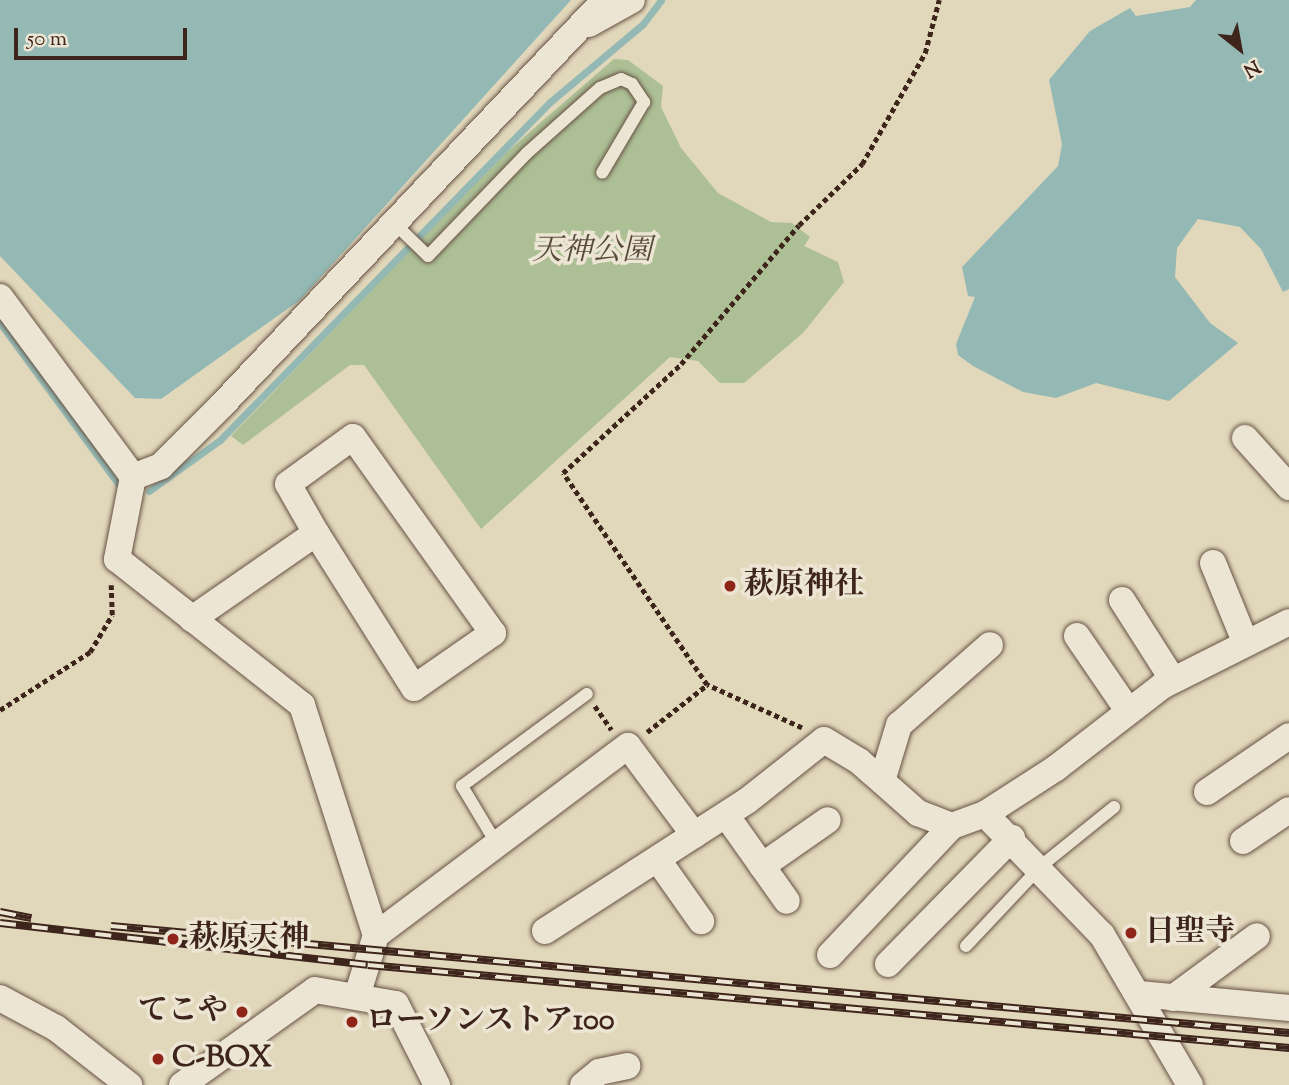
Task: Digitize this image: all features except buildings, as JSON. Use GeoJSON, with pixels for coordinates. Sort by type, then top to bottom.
{"type":"FeatureCollection","features":[{"type":"Feature","properties":{"kind":"street"},"geometry":{"type":"LineString","coordinates":[[133,477],[161,466],[582,28],[605,0]]}},
{"type":"Feature","properties":{"kind":"street"},"geometry":{"type":"LineString","coordinates":[[582,28],[632,0]]}},
{"type":"Feature","properties":{"kind":"street"},"geometry":{"type":"LineString","coordinates":[[0,297],[133,477],[117,559],[302,705],[376,935],[357,996]]}},
{"type":"Feature","properties":{"kind":"street"},"geometry":{"type":"LineString","coordinates":[[353,437],[493,633],[414,688],[316,533],[288,485],[353,437]]}},
{"type":"Feature","properties":{"kind":"street"},"geometry":{"type":"LineString","coordinates":[[1245,438],[1289,487]]}},
{"type":"Feature","properties":{"kind":"street"},"geometry":{"type":"LineString","coordinates":[[192,619],[316,533]]}},
{"type":"Feature","properties":{"kind":"street"},"geometry":{"type":"LineString","coordinates":[[1213,563],[1246,644]]}},
{"type":"Feature","properties":{"kind":"street"},"geometry":{"type":"LineString","coordinates":[[1122,600],[1173,680]]}},
{"type":"Feature","properties":{"kind":"street"},"geometry":{"type":"LineString","coordinates":[[830,955],[952,826],[985,814],[1056,768],[1127,709],[1173,680],[1289,622]]}},
{"type":"Feature","properties":{"kind":"street"},"geometry":{"type":"LineString","coordinates":[[1077,636],[1127,709]]}},
{"type":"Feature","properties":{"kind":"street"},"geometry":{"type":"LineString","coordinates":[[882,781],[899,725],[937,674],[990,645]]}},
{"type":"Feature","properties":{"kind":"street"},"geometry":{"type":"LineString","coordinates":[[1207,792],[1289,736]]}},
{"type":"Feature","properties":{"kind":"street"},"geometry":{"type":"LineString","coordinates":[[545,931],[726,815],[824,740],[882,781],[918,813],[952,826]]}},
{"type":"Feature","properties":{"kind":"street"},"geometry":{"type":"LineString","coordinates":[[376,935],[498,846],[626,747],[694,835]]}},
{"type":"Feature","properties":{"kind":"street"},"geometry":{"type":"LineString","coordinates":[[1243,841],[1289,810]]}},
{"type":"Feature","properties":{"kind":"street"},"geometry":{"type":"LineString","coordinates":[[985,814],[1041,866],[1102,935],[1190,1085]]}},
{"type":"Feature","properties":{"kind":"street"},"geometry":{"type":"LineString","coordinates":[[726,815],[787,901]]}},
{"type":"Feature","properties":{"kind":"street"},"geometry":{"type":"LineString","coordinates":[[762,866],[828,820]]}},
{"type":"Feature","properties":{"kind":"street"},"geometry":{"type":"LineString","coordinates":[[888,964],[1012,838]]}},
{"type":"Feature","properties":{"kind":"street"},"geometry":{"type":"LineString","coordinates":[[658,860],[701,921]]}},
{"type":"Feature","properties":{"kind":"street"},"geometry":{"type":"LineString","coordinates":[[1173,998],[1257,936]]}},
{"type":"Feature","properties":{"kind":"street"},"geometry":{"type":"LineString","coordinates":[[182,1085],[315,990],[396,1004],[438,1085]]}},
{"type":"Feature","properties":{"kind":"street"},"geometry":{"type":"LineString","coordinates":[[1139,994],[1289,1008]]}},
{"type":"Feature","properties":{"kind":"street"},"geometry":{"type":"LineString","coordinates":[[0,998],[56,1028],[129,1085]]}},
{"type":"Feature","properties":{"kind":"street"},"geometry":{"type":"LineString","coordinates":[[583,1085],[599,1072],[628,1066]]}},
{"type":"Feature","properties":{"kind":"lane"},"geometry":{"type":"LineString","coordinates":[[395,224],[428,256],[527,153],[600,88],[621,79],[632,84],[644,102],[602,173]]}},
{"type":"Feature","properties":{"kind":"lane"},"geometry":{"type":"LineString","coordinates":[[498,846],[462,786],[587,694]]}},
{"type":"Feature","properties":{"kind":"lane"},"geometry":{"type":"LineString","coordinates":[[966,946],[1041,866],[1114,807]]}},
{"type":"Feature","properties":{"kind":"path"},"geometry":{"type":"LineString","coordinates":[[824,740],[707,685],[563,473],[681,364],[799,225],[862,164],[925,53],[939,0]]}},
{"type":"Feature","properties":{"kind":"path"},"geometry":{"type":"LineString","coordinates":[[0,710],[98,642],[112,615],[117,559]]}},
{"type":"Feature","properties":{"kind":"path"},"geometry":{"type":"LineString","coordinates":[[587,694],[626,747],[707,685]]}},
{"type":"Feature","properties":{"kind":"green space","name":"天神公園"},"geometry":{"type":"Polygon","coordinates":[[[614,59],[628,60],[663,86],[661,107],[681,148],[718,193],[771,222],[792,223],[810,237],[804,246],[838,262],[844,282],[803,333],[744,383],[720,383],[698,361],[670,357],[481,529],[364,365],[350,365],[243,445],[231,436],[495,162],[614,59]]]}},
{"type":"Feature","properties":{"kind":"water"},"geometry":{"type":"Polygon","coordinates":[[[0,0],[571,0],[300,300],[161,399],[135,398],[0,256],[0,0]]]}},
{"type":"Feature","properties":{"kind":"water"},"geometry":{"type":"Polygon","coordinates":[[[1196,0],[1289,0],[1289,289],[1283,292],[1261,249],[1240,227],[1198,219],[1177,248],[1175,277],[1210,323],[1238,343],[1169,401],[1096,383],[1056,398],[1023,392],[973,366],[958,355],[956,344],[975,297],[968,296],[962,267],[1058,166],[1062,144],[1049,80],[1090,31],[1130,8],[1136,16],[1190,7],[1196,0]]]}},
{"type":"Feature","properties":{"kind":"waterway"},"geometry":{"type":"LineString","coordinates":[[149,491],[220,440],[550,102],[643,24],[661,0]]}},
{"type":"Feature","properties":{"kind":"waterway"},"geometry":{"type":"LineString","coordinates":[[0,323],[119,485]]}},
{"type":"Feature","properties":{"kind":"railway"},"geometry":{"type":"LineString","coordinates":[[0,912],[31,918]]}},
{"type":"Feature","properties":{"kind":"railway"},"geometry":{"type":"LineString","coordinates":[[0,923],[368,965],[1289,1048]]}},
{"type":"Feature","properties":{"kind":"railway"},"geometry":{"type":"LineString","coordinates":[[111,926],[1289,1033]]}},
{"type":"Feature","properties":{"kind":"place","name":"萩原神社"},"geometry":{"type":"Point","coordinates":[730,586]}},
{"type":"Feature","properties":{"kind":"place","name":"日聖寺"},"geometry":{"type":"Point","coordinates":[1131,933]}},
{"type":"Feature","properties":{"kind":"place","name":"萩原天神"},"geometry":{"type":"Point","coordinates":[173,939]}},
{"type":"Feature","properties":{"kind":"place","name":"てこや"},"geometry":{"type":"Point","coordinates":[242,1012]}},
{"type":"Feature","properties":{"kind":"place","name":"ローソンストア100"},"geometry":{"type":"Point","coordinates":[352,1022]}},
{"type":"Feature","properties":{"kind":"place","name":"C-BOX"},"geometry":{"type":"Point","coordinates":[158,1059]}}]}
